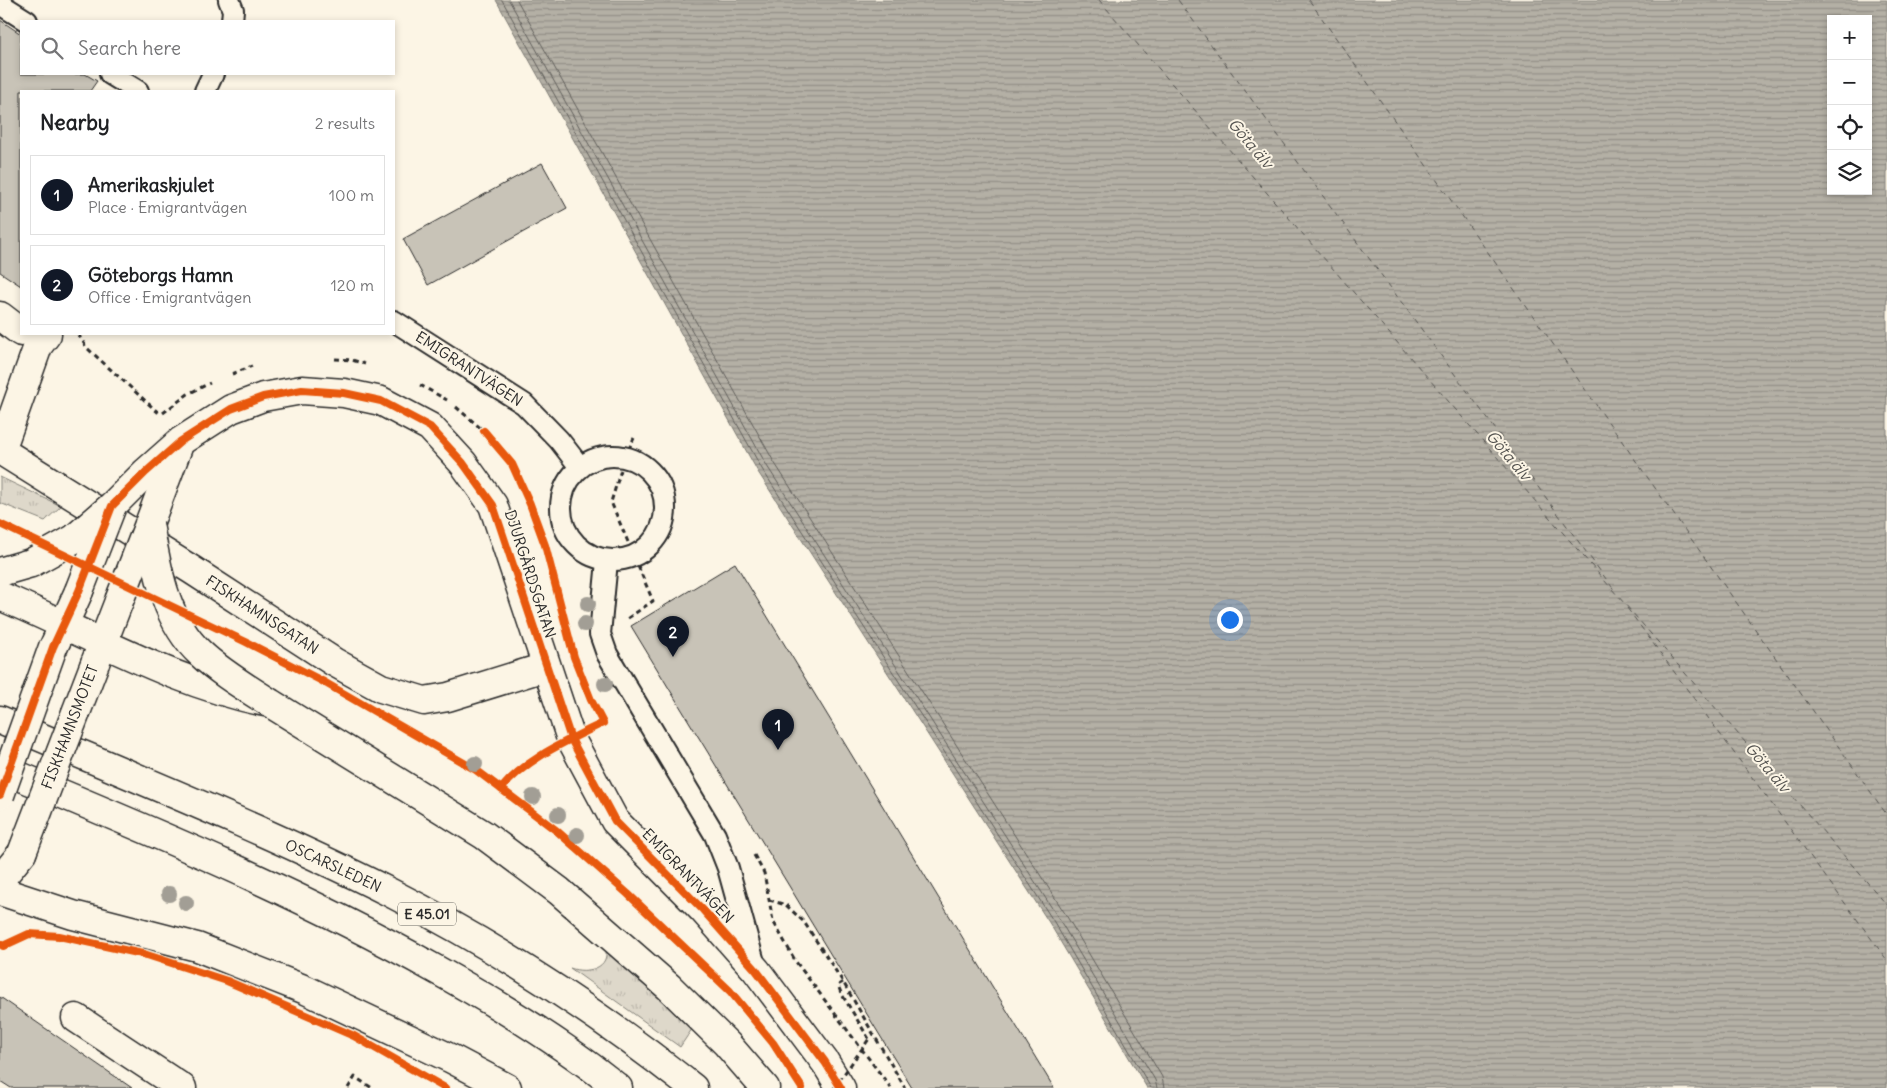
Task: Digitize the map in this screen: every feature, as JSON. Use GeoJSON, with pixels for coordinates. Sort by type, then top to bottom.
{"type":"FeatureCollection","features":[{"type":"Feature","properties":{"kind":"main road"},"geometry":{"type":"LineString","coordinates":[[0,316],[20,328]]}},
{"type":"Feature","properties":{"kind":"main road"},"geometry":{"type":"LineString","coordinates":[[1,450],[32,336]]}},
{"type":"Feature","properties":{"kind":"main road","name":"DJURGÅRDSGATAN"},"geometry":{"type":"LineString","coordinates":[[64,623],[79,591],[112,506],[181,441],[231,409],[263,398],[302,390],[344,393],[381,401],[430,427],[463,463],[493,505],[514,564],[545,667]]}},
{"type":"Feature","properties":{"kind":"main road"},"geometry":{"type":"LineString","coordinates":[[181,441],[149,524],[159,583],[181,629],[200,654],[270,703],[484,835],[559,891],[669,987],[727,1044],[765,1088]]}},
{"type":"Feature","properties":{"kind":"main road","name":"FISKHAMNSGATAN"},"geometry":{"type":"LineString","coordinates":[[1,450],[38,476],[192,570],[334,662],[381,688],[424,701],[448,697],[545,667]]}},
{"type":"Feature","properties":{"kind":"main road"},"geometry":{"type":"LineString","coordinates":[[0,572],[31,563],[74,539],[112,506]]}},
{"type":"Feature","properties":{"kind":"main road","name":"FISKHAMNSMOTET"},"geometry":{"type":"LineString","coordinates":[[0,880],[22,853],[149,524]]}},
{"type":"Feature","properties":{"kind":"main road"},"geometry":{"type":"LineString","coordinates":[[0,596],[64,623],[104,643],[239,697],[270,703]]}},
{"type":"Feature","properties":{"kind":"main road"},"geometry":{"type":"LineString","coordinates":[[0,795],[64,623]]}},
{"type":"Feature","properties":{"kind":"main road","name":"EMIGRANTVÄGEN"},"geometry":{"type":"LineString","coordinates":[[545,667],[571,739],[615,822],[703,910],[756,970],[825,1062],[841,1088]]}},
{"type":"Feature","properties":{"kind":"main road","name":"OSCARSLEDEN"},"geometry":{"type":"LineString","coordinates":[[0,720],[230,817],[392,894],[534,974],[646,1050],[693,1088]]}},
{"type":"Feature","properties":{"kind":"main road","name":"E 45.01"},"geometry":{"type":"LineString","coordinates":[[0,768],[208,854],[370,932],[508,1010],[618,1088]]}},
{"type":"Feature","properties":{"kind":"main road"},"geometry":{"type":"LineString","coordinates":[[0,891],[73,915],[206,950],[306,990],[452,1059],[507,1088]]}},
{"type":"Feature","properties":{"kind":"main road"},"geometry":{"type":"LineString","coordinates":[[76,1018],[182,1088]]}},
{"type":"Feature","properties":{"kind":"lane"},"geometry":{"type":"LineString","coordinates":[[229,0],[232,20]]}},
{"type":"Feature","properties":{"kind":"lane"},"geometry":{"type":"LineString","coordinates":[[0,4],[25,20]]}},
{"type":"Feature","properties":{"kind":"lane"},"geometry":{"type":"LineString","coordinates":[[112,75],[136,90]]}},
{"type":"Feature","properties":{"kind":"lane"},"geometry":{"type":"LineString","coordinates":[[205,90],[212,75]]}},
{"type":"Feature","properties":{"kind":"lane","name":"EMIGRANTVÄGEN"},"geometry":{"type":"LineString","coordinates":[[395,322],[524,404],[559,440],[580,467]]}},
{"type":"Feature","properties":{"kind":"lane"},"geometry":{"type":"LineString","coordinates":[[609,456],[625,457],[650,471],[659,483],[666,511],[663,525],[657,538],[647,549],[634,557],[620,561],[607,561],[590,556],[576,546],[565,531],[561,514],[562,496],[568,480],[580,467],[594,459],[609,456]]}},
{"type":"Feature","properties":{"kind":"lane","name":"EMIGRANTVÄGEN"},"geometry":{"type":"LineString","coordinates":[[607,561],[600,634],[607,654],[715,835],[728,868],[756,970]]}},
{"type":"Feature","properties":{"kind":"path"},"geometry":{"type":"LineString","coordinates":[[79,335],[87,348],[161,415]]}},
{"type":"Feature","properties":{"kind":"path"},"geometry":{"type":"LineString","coordinates":[[623,622],[653,601],[610,502],[625,457],[634,438]]}},
{"type":"Feature","properties":{"kind":"path"},"geometry":{"type":"LineString","coordinates":[[749,847],[764,873],[772,921],[796,962],[891,1088]]}},
{"type":"Feature","properties":{"kind":"path"},"geometry":{"type":"LineString","coordinates":[[769,900],[786,906],[804,922],[843,982],[905,1088]]}},
{"type":"Feature","properties":{"kind":"path"},"geometry":{"type":"LineString","coordinates":[[834,1088],[869,1039],[841,994],[838,985],[843,982]]}},
{"type":"Feature","properties":{"kind":"path"},"geometry":{"type":"LineString","coordinates":[[348,1088],[355,1077],[372,1088]]}},
{"type":"Feature","properties":{"kind":"green space"},"geometry":{"type":"Polygon","coordinates":[[[0,477],[61,506],[45,521],[0,503],[0,477]]]}},
{"type":"Feature","properties":{"kind":"green space"},"geometry":{"type":"Polygon","coordinates":[[[605,946],[624,960],[692,1029],[680,1047],[570,968],[590,970],[601,965],[605,960],[605,946]]]}},
{"type":"Feature","properties":{"kind":"water","name":"Göta älv"},"geometry":{"type":"Polygon","coordinates":[[[496,0],[1887,0],[1887,1088],[1147,1088],[1050,924],[758,472],[496,0]]]}},
{"type":"Feature","properties":{"kind":"building"},"geometry":{"type":"Polygon","coordinates":[[[0,20],[20,33],[20,75],[87,75],[97,81],[91,90],[20,90],[20,285],[0,272],[0,20]]]}},
{"type":"Feature","properties":{"kind":"building"},"geometry":{"type":"Polygon","coordinates":[[[542,163],[567,208],[428,285],[403,239],[542,163]]]}},
{"type":"Feature","properties":{"kind":"building"},"geometry":{"type":"Polygon","coordinates":[[[735,563],[1054,1088],[912,1088],[631,626],[735,563]]]}},
{"type":"Feature","properties":{"kind":"building"},"geometry":{"type":"Polygon","coordinates":[[[0,997],[132,1088],[11,1088],[0,1081],[0,997]]]}},
{"type":"Feature","properties":{"kind":"ferry route"},"geometry":{"type":"LineString","coordinates":[[1099,0],[1887,905]]}},
{"type":"Feature","properties":{"kind":"ferry route"},"geometry":{"type":"LineString","coordinates":[[1178,0],[1615,591]]}},
{"type":"Feature","properties":{"kind":"ferry route"},"geometry":{"type":"LineString","coordinates":[[1309,0],[1887,815]]}},
{"type":"Feature","properties":{"kind":"ferry route"},"geometry":{"type":"LineString","coordinates":[[1627,608],[1887,960]]}},
{"type":"Feature","properties":{"kind":"cycle path"},"geometry":{"type":"LineString","coordinates":[[0,795],[53,647],[79,591],[112,506],[181,441],[231,409],[263,397],[302,390],[344,393],[381,401],[430,427],[463,463],[493,505],[571,739],[615,821],[703,910],[756,970],[825,1062],[841,1088]]}},
{"type":"Feature","properties":{"kind":"cycle path"},"geometry":{"type":"LineString","coordinates":[[484,431],[512,464],[530,504],[545,545],[574,657],[591,700],[603,723],[535,759],[511,778],[501,789]]}},
{"type":"Feature","properties":{"kind":"cycle path"},"geometry":{"type":"LineString","coordinates":[[0,524],[246,642],[322,681],[476,770],[557,831],[628,894],[730,991],[773,1043],[802,1088]]}},
{"type":"Feature","properties":{"kind":"cycle path"},"geometry":{"type":"LineString","coordinates":[[0,944],[3,946],[29,934],[59,936],[147,955],[227,981],[354,1036],[445,1088]]}},
{"type":"Feature","properties":{"kind":"place","name":"Göteborgs Hamn"},"geometry":{"type":"Point","coordinates":[673,657]}},
{"type":"Feature","properties":{"kind":"place","name":"Amerikaskjulet"},"geometry":{"type":"Point","coordinates":[778,750]}}]}
